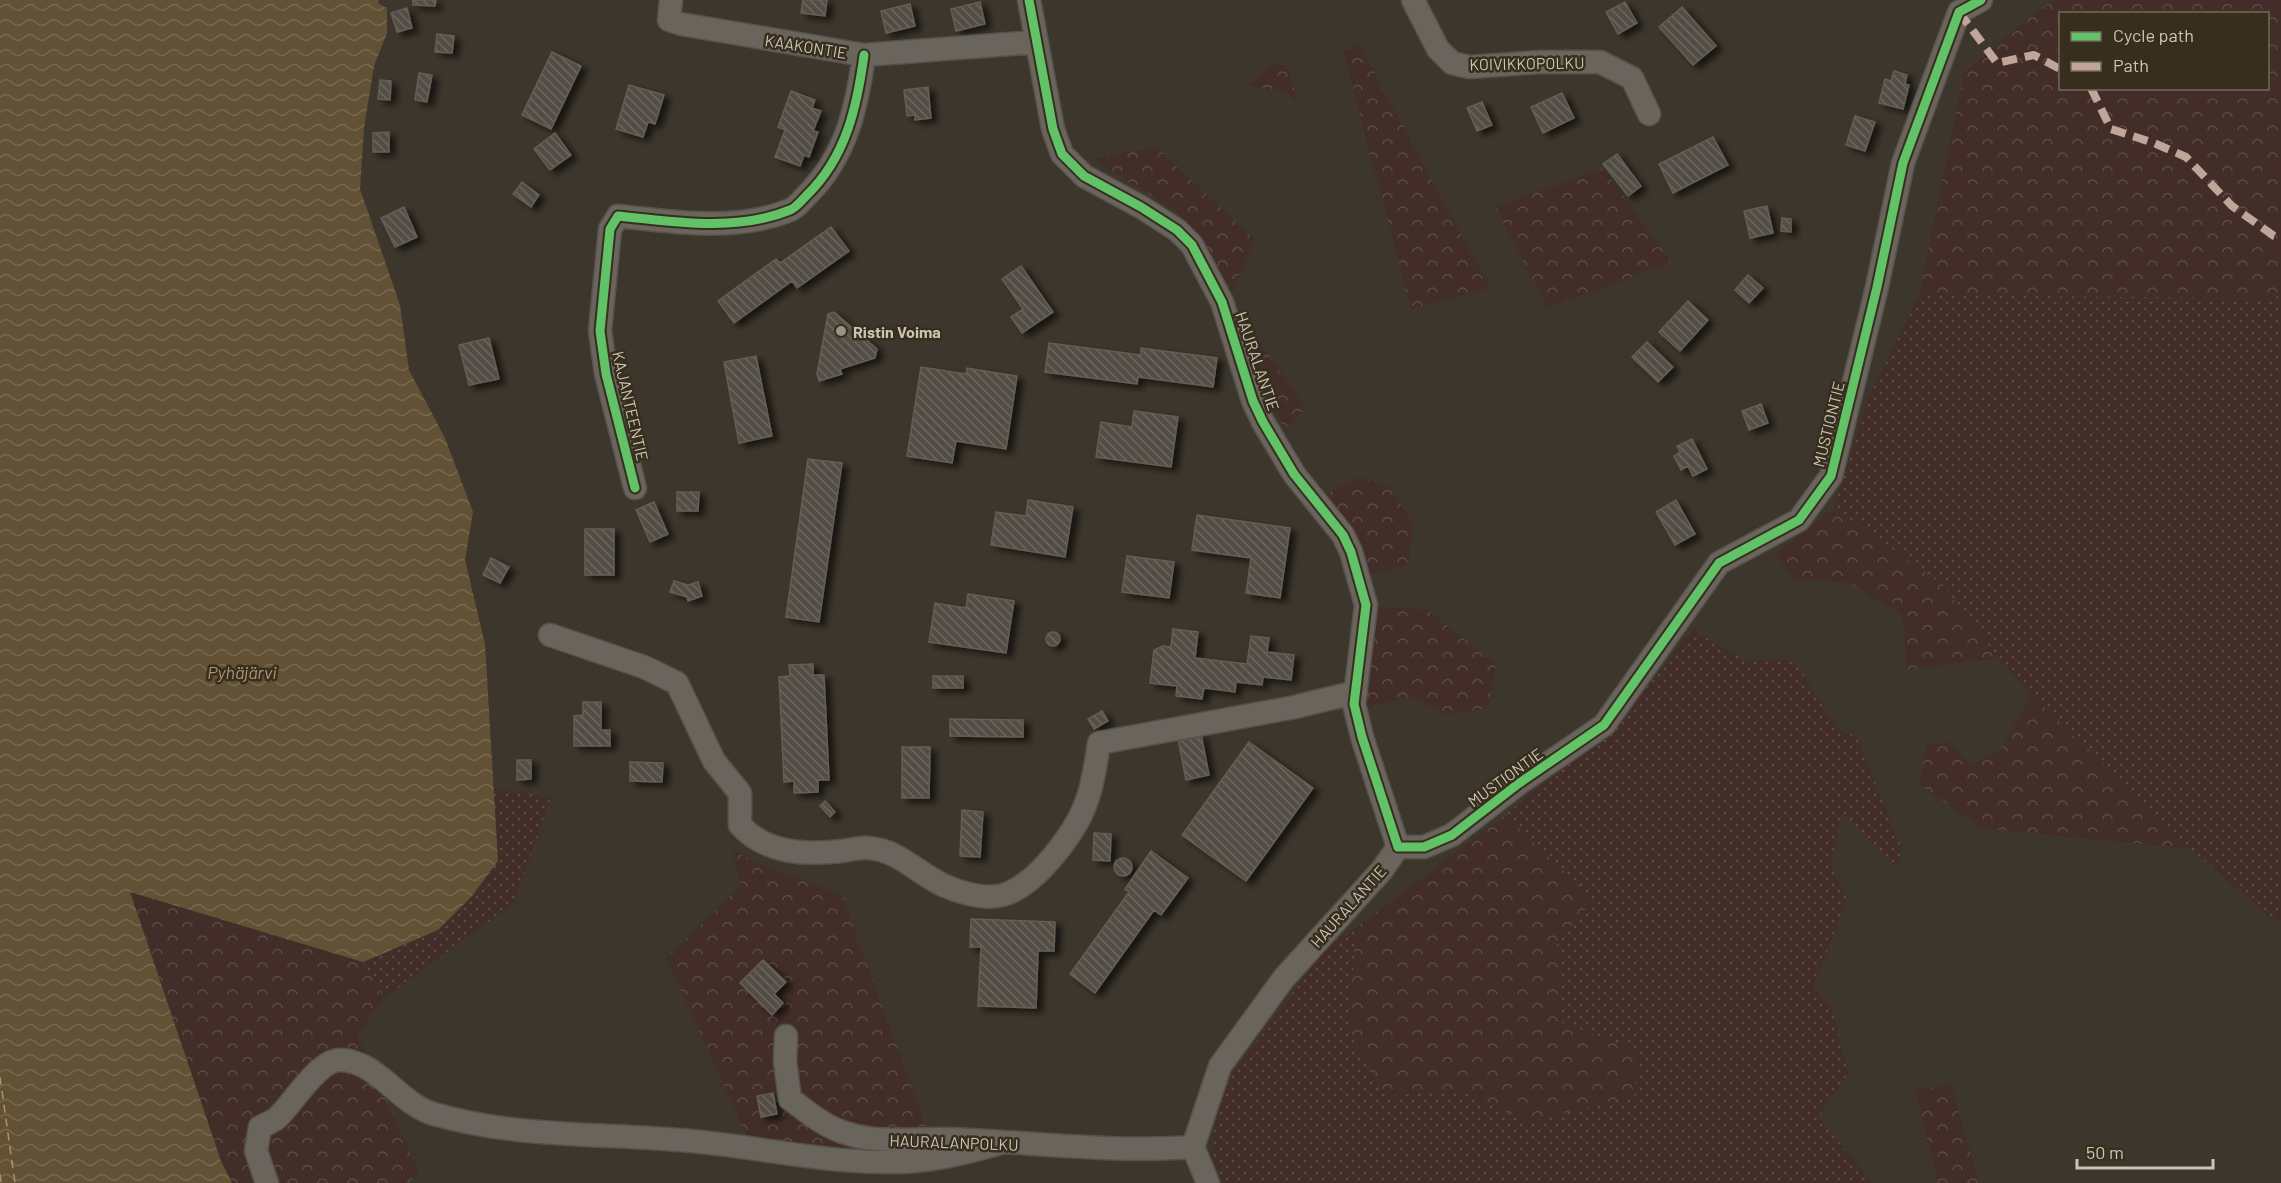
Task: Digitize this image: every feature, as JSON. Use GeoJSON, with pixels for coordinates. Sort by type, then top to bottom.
{"type":"FeatureCollection","features":[{"type":"Feature","properties":{"kind":"street","name":"KAAKONTIE"},"geometry":{"type":"LineString","coordinates":[[671,0],[669,20],[681,24],[864,55],[1036,42]]}},
{"type":"Feature","properties":{"kind":"street","name":"HAURALANTIE"},"geometry":{"type":"LineString","coordinates":[[1029,0],[1053,129],[1062,154],[1084,176],[1141,207],[1177,230],[1192,245],[1222,302],[1253,401],[1263,422],[1294,474],[1343,535],[1363,586],[1366,605],[1354,704],[1362,737],[1398,847],[1382,870],[1284,978],[1220,1066],[1192,1147]]}},
{"type":"Feature","properties":{"kind":"street","name":"KOIVIKKOPOLKU"},"geometry":{"type":"LineString","coordinates":[[1413,0],[1438,49],[1452,63],[1469,67],[1540,62],[1600,62],[1632,78],[1649,114]]}},
{"type":"Feature","properties":{"kind":"street","name":"MUSTIONTIE"},"geometry":{"type":"LineString","coordinates":[[1398,847],[1424,847],[1452,835],[1518,784],[1604,725],[1719,564],[1799,520],[1831,476],[1877,287],[1903,163],[1959,12],[1981,0]]}},
{"type":"Feature","properties":{"kind":"street","name":"KAJANTEENTIE"},"geometry":{"type":"LineString","coordinates":[[634,488],[606,374],[600,331],[610,229],[613,222],[618,216],[698,224],[751,219],[792,210],[823,179],[847,137],[864,55]]}},
{"type":"Feature","properties":{"kind":"street"},"geometry":{"type":"LineString","coordinates":[[550,635],[644,667],[676,683],[714,761],[740,793],[740,825],[750,837],[780,849],[808,854],[867,847],[892,852],[943,885],[969,895],[1003,895],[1028,880],[1066,842],[1088,798],[1099,743],[1295,707],[1356,692]]}},
{"type":"Feature","properties":{"kind":"street","name":"HAURALANPOLKU"},"geometry":{"type":"LineString","coordinates":[[786,1035],[785,1062],[790,1099],[825,1126],[850,1135],[879,1140],[947,1139],[1142,1151],[1192,1147]]}},
{"type":"Feature","properties":{"kind":"street"},"geometry":{"type":"LineString","coordinates":[[267,1183],[256,1151],[260,1127],[275,1120],[327,1063],[341,1060],[374,1073],[407,1102],[432,1114],[492,1126],[689,1140],[835,1159],[922,1160],[964,1154],[1004,1142]]}},
{"type":"Feature","properties":{"kind":"street"},"geometry":{"type":"LineString","coordinates":[[1192,1147],[1208,1183]]}},
{"type":"Feature","properties":{"kind":"green space"},"geometry":{"type":"Polygon","coordinates":[[[2054,0],[2281,0],[2281,294],[2273,298],[1919,295],[1964,73],[2034,13],[2054,0]]]}},
{"type":"Feature","properties":{"kind":"green space"},"geometry":{"type":"Polygon","coordinates":[[[1359,44],[1490,288],[1411,309],[1343,50],[1359,44]]]}},
{"type":"Feature","properties":{"kind":"green space"},"geometry":{"type":"Polygon","coordinates":[[[1272,65],[1287,65],[1298,102],[1284,91],[1247,86],[1272,65]]]}},
{"type":"Feature","properties":{"kind":"green space"},"geometry":{"type":"Polygon","coordinates":[[[1156,147],[1255,240],[1232,291],[1179,213],[1093,159],[1156,147]]]}},
{"type":"Feature","properties":{"kind":"green space"},"geometry":{"type":"Polygon","coordinates":[[[1603,168],[1671,262],[1548,308],[1495,207],[1603,168]]]}},
{"type":"Feature","properties":{"kind":"green space"},"geometry":{"type":"Polygon","coordinates":[[[2281,294],[2281,920],[2270,917],[2191,849],[2031,694],[1998,658],[1943,585],[1834,508],[1868,398],[1919,295],[2273,298],[2281,294]]]}},
{"type":"Feature","properties":{"kind":"green space"},"geometry":{"type":"Polygon","coordinates":[[[1260,342],[1305,407],[1286,431],[1249,361],[1260,342]]]}},
{"type":"Feature","properties":{"kind":"green space"},"geometry":{"type":"Polygon","coordinates":[[[1358,477],[1389,486],[1413,523],[1408,565],[1366,576],[1321,497],[1358,477]]]}},
{"type":"Feature","properties":{"kind":"green space"},"geometry":{"type":"Polygon","coordinates":[[[1834,508],[1943,585],[1998,658],[1907,670],[1902,615],[1850,583],[1795,579],[1775,554],[1834,508]]]}},
{"type":"Feature","properties":{"kind":"green space"},"geometry":{"type":"Polygon","coordinates":[[[1375,606],[1427,610],[1496,664],[1488,708],[1445,714],[1411,697],[1366,708],[1375,606]]]}},
{"type":"Feature","properties":{"kind":"green space"},"geometry":{"type":"Polygon","coordinates":[[[1693,629],[1745,661],[1793,659],[1839,731],[1857,737],[1901,847],[1898,869],[1843,813],[1830,864],[1847,899],[1813,988],[1832,1007],[1848,1074],[1818,1117],[1873,1183],[1223,1183],[1211,1155],[1220,1091],[1329,944],[1355,928],[1351,1036],[1387,1096],[1459,1090],[1529,1122],[1637,1050],[1560,1022],[1557,941],[1593,900],[1506,814],[1616,726],[1693,629]]]}},
{"type":"Feature","properties":{"kind":"green space"},"geometry":{"type":"Polygon","coordinates":[[[2031,694],[2191,849],[1981,828],[1919,784],[1927,745],[1949,742],[1970,765],[2002,749],[2031,694]]]}},
{"type":"Feature","properties":{"kind":"green space"},"geometry":{"type":"Polygon","coordinates":[[[494,789],[551,797],[514,903],[384,998],[363,962],[438,930],[498,861],[494,789]]]}},
{"type":"Feature","properties":{"kind":"green space"},"geometry":{"type":"Polygon","coordinates":[[[1506,815],[1594,900],[1557,942],[1560,1022],[1637,1050],[1635,1095],[1529,1122],[1459,1090],[1387,1096],[1351,1036],[1355,928],[1506,815]]]}},
{"type":"Feature","properties":{"kind":"green space"},"geometry":{"type":"Polygon","coordinates":[[[733,851],[761,865],[842,895],[940,1166],[757,1158],[666,958],[741,886],[733,851]]]}},
{"type":"Feature","properties":{"kind":"green space"},"geometry":{"type":"Polygon","coordinates":[[[130,891],[363,962],[384,998],[357,1035],[419,1173],[408,1183],[232,1183],[221,1161],[130,891]]]}},
{"type":"Feature","properties":{"kind":"green space"},"geometry":{"type":"Polygon","coordinates":[[[1951,1085],[1979,1183],[1938,1183],[1915,1090],[1951,1085]]]}},
{"type":"Feature","properties":{"kind":"water","name":"Pyhäjärvi"},"geometry":{"type":"Polygon","coordinates":[[[0,0],[378,0],[379,4],[387,8],[387,33],[374,66],[364,128],[360,189],[400,305],[409,370],[445,438],[473,512],[465,560],[485,644],[498,861],[472,896],[438,930],[363,962],[130,892],[221,1161],[232,1183],[0,1183],[0,0]]]}},
{"type":"Feature","properties":{"kind":"building"},"geometry":{"type":"Polygon","coordinates":[[[413,0],[436,0],[435,6],[413,5],[413,0]]]}},
{"type":"Feature","properties":{"kind":"building"},"geometry":{"type":"Polygon","coordinates":[[[803,0],[827,0],[825,16],[801,13],[803,0]]]}},
{"type":"Feature","properties":{"kind":"building"},"geometry":{"type":"Polygon","coordinates":[[[980,2],[985,24],[956,31],[951,9],[980,2]]]}},
{"type":"Feature","properties":{"kind":"building"},"geometry":{"type":"Polygon","coordinates":[[[1625,2],[1637,23],[1618,34],[1606,12],[1625,2]]]}},
{"type":"Feature","properties":{"kind":"building"},"geometry":{"type":"Polygon","coordinates":[[[910,4],[915,26],[886,33],[881,11],[910,4]]]}},
{"type":"Feature","properties":{"kind":"building"},"geometry":{"type":"Polygon","coordinates":[[[1682,7],[1716,46],[1693,65],[1659,27],[1682,7]]]}},
{"type":"Feature","properties":{"kind":"building"},"geometry":{"type":"Polygon","coordinates":[[[407,8],[412,28],[397,32],[391,13],[407,8]]]}},
{"type":"Feature","properties":{"kind":"building"},"geometry":{"type":"Polygon","coordinates":[[[437,34],[454,36],[452,53],[435,52],[437,34]]]}},
{"type":"Feature","properties":{"kind":"building"},"geometry":{"type":"Polygon","coordinates":[[[552,52],[581,66],[551,129],[522,115],[552,52]]]}},
{"type":"Feature","properties":{"kind":"building"},"geometry":{"type":"Polygon","coordinates":[[[1894,71],[1907,75],[1905,84],[1909,85],[1903,109],[1879,103],[1885,79],[1891,81],[1894,71]]]}},
{"type":"Feature","properties":{"kind":"building"},"geometry":{"type":"Polygon","coordinates":[[[419,73],[432,75],[427,102],[415,100],[419,73]]]}},
{"type":"Feature","properties":{"kind":"building"},"geometry":{"type":"Polygon","coordinates":[[[380,80],[391,81],[390,100],[378,99],[380,80]]]}},
{"type":"Feature","properties":{"kind":"building"},"geometry":{"type":"Polygon","coordinates":[[[629,85],[664,95],[655,124],[648,122],[643,137],[616,129],[629,85]]]}},
{"type":"Feature","properties":{"kind":"building"},"geometry":{"type":"Polygon","coordinates":[[[928,87],[931,118],[915,120],[915,115],[907,116],[904,90],[928,87]]]}},
{"type":"Feature","properties":{"kind":"building"},"geometry":{"type":"Polygon","coordinates":[[[791,91],[815,100],[812,108],[821,111],[813,131],[818,132],[809,157],[804,155],[800,166],[775,157],[785,130],[778,127],[791,91]]]}},
{"type":"Feature","properties":{"kind":"building"},"geometry":{"type":"Polygon","coordinates":[[[1562,93],[1574,118],[1543,133],[1531,107],[1562,93]]]}},
{"type":"Feature","properties":{"kind":"building"},"geometry":{"type":"Polygon","coordinates":[[[1482,102],[1492,125],[1477,131],[1467,108],[1482,102]]]}},
{"type":"Feature","properties":{"kind":"building"},"geometry":{"type":"Polygon","coordinates":[[[1855,116],[1875,122],[1865,151],[1846,145],[1855,116]]]}},
{"type":"Feature","properties":{"kind":"building"},"geometry":{"type":"Polygon","coordinates":[[[389,132],[389,152],[373,152],[373,133],[389,132]]]}},
{"type":"Feature","properties":{"kind":"building"},"geometry":{"type":"Polygon","coordinates":[[[555,133],[571,155],[550,170],[534,149],[555,133]]]}},
{"type":"Feature","properties":{"kind":"building"},"geometry":{"type":"Polygon","coordinates":[[[1713,137],[1728,165],[1673,193],[1659,164],[1713,137]]]}},
{"type":"Feature","properties":{"kind":"building"},"geometry":{"type":"Polygon","coordinates":[[[1617,154],[1641,186],[1628,196],[1603,164],[1617,154]]]}},
{"type":"Feature","properties":{"kind":"building"},"geometry":{"type":"Polygon","coordinates":[[[522,182],[539,195],[531,207],[513,194],[522,182]]]}},
{"type":"Feature","properties":{"kind":"building"},"geometry":{"type":"Polygon","coordinates":[[[1767,206],[1773,233],[1750,238],[1744,211],[1767,206]]]}},
{"type":"Feature","properties":{"kind":"building"},"geometry":{"type":"Polygon","coordinates":[[[404,207],[417,237],[395,247],[381,218],[404,207]]]}},
{"type":"Feature","properties":{"kind":"building"},"geometry":{"type":"Polygon","coordinates":[[[1782,218],[1791,219],[1791,232],[1781,231],[1782,218]]]}},
{"type":"Feature","properties":{"kind":"building"},"geometry":{"type":"Polygon","coordinates":[[[831,227],[849,251],[797,288],[792,281],[734,323],[718,301],[776,259],[780,263],[831,227]]]}},
{"type":"Feature","properties":{"kind":"building"},"geometry":{"type":"Polygon","coordinates":[[[1021,266],[1053,312],[1022,333],[1011,317],[1023,309],[1002,279],[1021,266]]]}},
{"type":"Feature","properties":{"kind":"building"},"geometry":{"type":"Polygon","coordinates":[[[1748,275],[1763,288],[1749,303],[1735,290],[1748,275]]]}},
{"type":"Feature","properties":{"kind":"building"},"geometry":{"type":"Polygon","coordinates":[[[1688,301],[1708,320],[1680,351],[1659,332],[1688,301]]]}},
{"type":"Feature","properties":{"kind":"building","name":"Ristin Voima"},"geometry":{"type":"Polygon","coordinates":[[[834,312],[877,349],[875,358],[840,369],[842,374],[819,381],[817,374],[828,314],[834,312]]]}},
{"type":"Feature","properties":{"kind":"building"},"geometry":{"type":"Polygon","coordinates":[[[489,338],[499,379],[469,385],[459,345],[489,338]]]}},
{"type":"Feature","properties":{"kind":"building"},"geometry":{"type":"Polygon","coordinates":[[[1647,342],[1673,367],[1658,382],[1632,357],[1647,342]]]}},
{"type":"Feature","properties":{"kind":"building"},"geometry":{"type":"Polygon","coordinates":[[[1049,343],[1141,355],[1141,348],[1217,358],[1213,387],[1138,377],[1137,384],[1045,372],[1049,343]]]}},
{"type":"Feature","properties":{"kind":"building"},"geometry":{"type":"Polygon","coordinates":[[[756,356],[772,436],[739,443],[724,362],[756,356]]]}},
{"type":"Feature","properties":{"kind":"building"},"geometry":{"type":"Polygon","coordinates":[[[921,367],[966,374],[967,368],[1017,376],[1006,449],[956,441],[952,463],[907,456],[921,367]]]}},
{"type":"Feature","properties":{"kind":"building"},"geometry":{"type":"Polygon","coordinates":[[[1761,404],[1768,423],[1749,430],[1742,411],[1761,404]]]}},
{"type":"Feature","properties":{"kind":"building"},"geometry":{"type":"Polygon","coordinates":[[[1134,411],[1178,417],[1171,467],[1096,457],[1101,422],[1132,427],[1134,411]]]}},
{"type":"Feature","properties":{"kind":"building"},"geometry":{"type":"Polygon","coordinates":[[[1692,439],[1707,469],[1693,476],[1688,466],[1681,470],[1674,456],[1680,452],[1677,446],[1692,439]]]}},
{"type":"Feature","properties":{"kind":"building"},"geometry":{"type":"Polygon","coordinates":[[[808,459],[842,463],[819,622],[786,617],[808,459]]]}},
{"type":"Feature","properties":{"kind":"building"},"geometry":{"type":"Polygon","coordinates":[[[677,492],[699,492],[698,511],[677,511],[677,492]]]}},
{"type":"Feature","properties":{"kind":"building"},"geometry":{"type":"Polygon","coordinates":[[[1028,500],[1073,507],[1065,557],[991,545],[996,512],[1026,516],[1028,500]]]}},
{"type":"Feature","properties":{"kind":"building"},"geometry":{"type":"Polygon","coordinates":[[[1676,500],[1695,534],[1675,545],[1656,512],[1676,500]]]}},
{"type":"Feature","properties":{"kind":"building"},"geometry":{"type":"Polygon","coordinates":[[[654,502],[668,534],[650,542],[636,510],[654,502]]]}},
{"type":"Feature","properties":{"kind":"building"},"geometry":{"type":"Polygon","coordinates":[[[1197,515],[1290,528],[1280,598],[1246,593],[1251,558],[1192,550],[1197,515]]]}},
{"type":"Feature","properties":{"kind":"building"},"geometry":{"type":"Polygon","coordinates":[[[585,529],[614,529],[614,575],[585,575],[585,529]]]}},
{"type":"Feature","properties":{"kind":"building"},"geometry":{"type":"Polygon","coordinates":[[[1127,556],[1174,562],[1169,598],[1122,592],[1127,556]]]}},
{"type":"Feature","properties":{"kind":"building"},"geometry":{"type":"Polygon","coordinates":[[[491,558],[509,567],[500,583],[483,575],[491,558]]]}},
{"type":"Feature","properties":{"kind":"building"},"geometry":{"type":"Polygon","coordinates":[[[674,581],[688,585],[698,582],[702,596],[688,601],[687,597],[670,592],[674,581]]]}},
{"type":"Feature","properties":{"kind":"building"},"geometry":{"type":"Polygon","coordinates":[[[968,594],[1014,601],[1006,653],[929,642],[935,603],[966,608],[968,594]]]}},
{"type":"Feature","properties":{"kind":"building"},"geometry":{"type":"Polygon","coordinates":[[[1173,629],[1198,632],[1195,658],[1247,664],[1251,636],[1269,638],[1267,652],[1294,655],[1291,680],[1263,677],[1262,685],[1236,682],[1235,692],[1204,688],[1202,699],[1176,696],[1177,686],[1150,683],[1154,650],[1163,646],[1171,647],[1173,629]]]}},
{"type":"Feature","properties":{"kind":"building"},"geometry":{"type":"Polygon","coordinates":[[[1050,632],[1056,632],[1060,639],[1056,646],[1050,646],[1046,642],[1046,636],[1050,632]]]}},
{"type":"Feature","properties":{"kind":"building"},"geometry":{"type":"Polygon","coordinates":[[[813,664],[813,675],[824,675],[829,780],[818,780],[818,792],[794,793],[794,781],[784,782],[779,677],[790,676],[789,665],[813,664]]]}},
{"type":"Feature","properties":{"kind":"building"},"geometry":{"type":"Polygon","coordinates":[[[933,676],[963,676],[963,688],[933,688],[933,676]]]}},
{"type":"Feature","properties":{"kind":"building"},"geometry":{"type":"Polygon","coordinates":[[[583,702],[601,702],[601,730],[610,730],[610,746],[574,746],[574,716],[583,715],[583,702]]]}},
{"type":"Feature","properties":{"kind":"building"},"geometry":{"type":"Polygon","coordinates":[[[1102,711],[1108,721],[1094,729],[1088,719],[1102,711]]]}},
{"type":"Feature","properties":{"kind":"building"},"geometry":{"type":"Polygon","coordinates":[[[950,719],[1023,720],[1023,737],[950,736],[950,719]]]}},
{"type":"Feature","properties":{"kind":"building"},"geometry":{"type":"Polygon","coordinates":[[[1201,734],[1209,775],[1186,780],[1178,739],[1201,734]]]}},
{"type":"Feature","properties":{"kind":"building"},"geometry":{"type":"Polygon","coordinates":[[[1249,742],[1313,788],[1246,881],[1182,835],[1249,742]]]}},
{"type":"Feature","properties":{"kind":"building"},"geometry":{"type":"Polygon","coordinates":[[[902,747],[930,747],[929,798],[902,798],[902,747]]]}},
{"type":"Feature","properties":{"kind":"building"},"geometry":{"type":"Polygon","coordinates":[[[517,760],[531,760],[531,779],[517,780],[517,760]]]}},
{"type":"Feature","properties":{"kind":"building"},"geometry":{"type":"Polygon","coordinates":[[[630,762],[663,763],[662,782],[630,781],[630,762]]]}},
{"type":"Feature","properties":{"kind":"building"},"geometry":{"type":"Polygon","coordinates":[[[825,801],[835,812],[830,817],[820,806],[825,801]]]}},
{"type":"Feature","properties":{"kind":"building"},"geometry":{"type":"Polygon","coordinates":[[[962,810],[983,812],[980,857],[960,856],[962,810]]]}},
{"type":"Feature","properties":{"kind":"building"},"geometry":{"type":"Polygon","coordinates":[[[1094,833],[1111,834],[1110,861],[1093,860],[1094,833]]]}},
{"type":"Feature","properties":{"kind":"building"},"geometry":{"type":"Polygon","coordinates":[[[1151,851],[1188,878],[1161,915],[1154,910],[1095,993],[1070,974],[1129,892],[1125,889],[1151,851]]]}},
{"type":"Feature","properties":{"kind":"building"},"geometry":{"type":"Polygon","coordinates":[[[1119,858],[1127,858],[1132,863],[1130,874],[1119,876],[1114,871],[1114,863],[1119,858]]]}},
{"type":"Feature","properties":{"kind":"building"},"geometry":{"type":"Polygon","coordinates":[[[971,919],[1055,922],[1054,951],[1038,951],[1036,1008],[978,1006],[981,947],[970,947],[971,919]]]}},
{"type":"Feature","properties":{"kind":"building"},"geometry":{"type":"Polygon","coordinates":[[[763,960],[786,982],[774,994],[783,1003],[772,1015],[740,983],[763,960]]]}},
{"type":"Feature","properties":{"kind":"building"},"geometry":{"type":"Polygon","coordinates":[[[773,1093],[777,1114],[761,1117],[757,1096],[773,1093]]]}},
{"type":"Feature","properties":{"kind":"ferry route"},"geometry":{"type":"LineString","coordinates":[[0,1077],[15,1183]]}},
{"type":"Feature","properties":{"kind":"ferry route"},"geometry":{"type":"LineString","coordinates":[[0,1174],[1,1183]]}},
{"type":"Feature","properties":{"kind":"marked path"},"geometry":{"type":"LineString","coordinates":[[1959,12],[1997,63],[2034,55],[2059,68]]}},
{"type":"Feature","properties":{"kind":"marked path"},"geometry":{"type":"LineString","coordinates":[[2092,90],[2111,129],[2154,143],[2186,157],[2232,206],[2274,236],[2281,238]]}},
{"type":"Feature","properties":{"kind":"cycle path"},"geometry":{"type":"LineString","coordinates":[[1029,0],[1053,129],[1062,154],[1084,176],[1141,207],[1177,230],[1192,245],[1222,302],[1253,401],[1263,422],[1294,474],[1343,535],[1351,552],[1366,605],[1354,704],[1362,737],[1398,847],[1424,847],[1452,835],[1518,784],[1604,725],[1719,563],[1799,520],[1831,476],[1877,287],[1903,163],[1959,12],[1981,0]]}},
{"type":"Feature","properties":{"kind":"cycle path"},"geometry":{"type":"LineString","coordinates":[[635,488],[606,374],[600,331],[610,229],[618,216],[705,224],[749,221],[770,217],[794,208],[820,180],[840,148],[848,130],[858,93],[864,55]]}},
{"type":"Feature","properties":{"kind":"place","name":"Ristin Voima"},"geometry":{"type":"Point","coordinates":[841,331]}}]}
